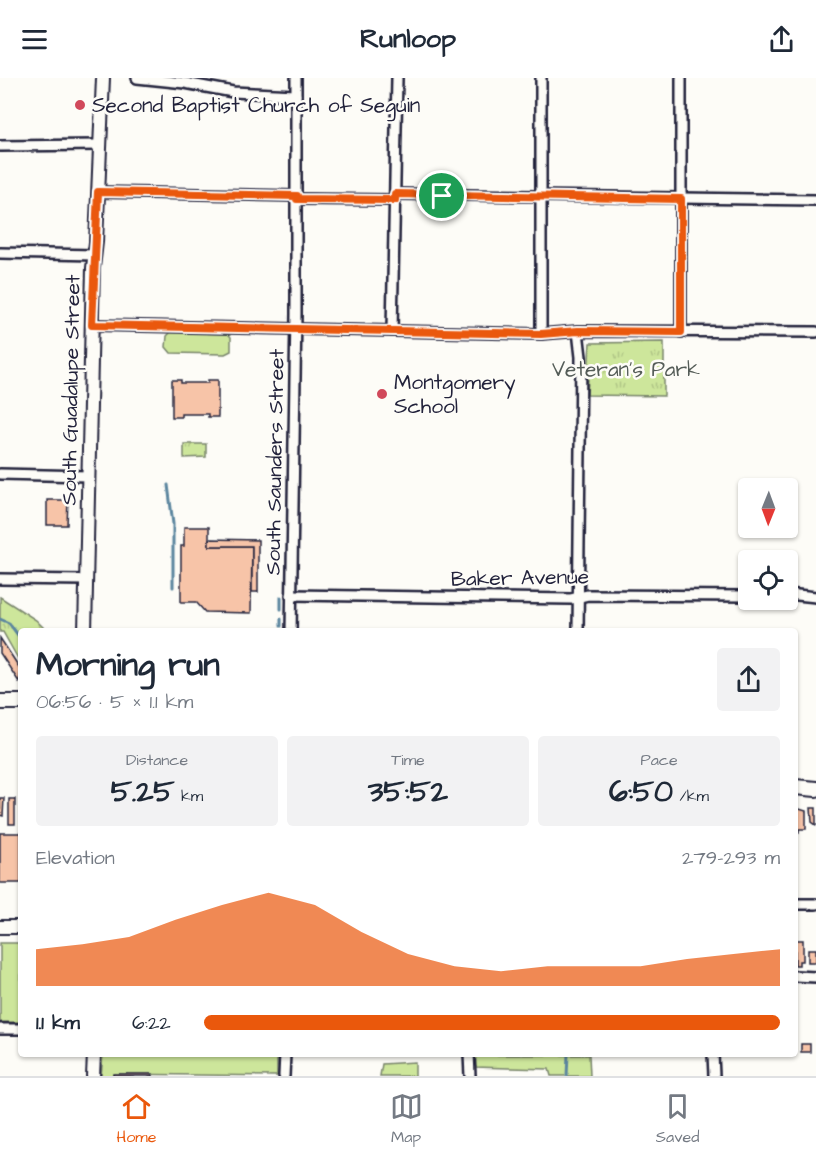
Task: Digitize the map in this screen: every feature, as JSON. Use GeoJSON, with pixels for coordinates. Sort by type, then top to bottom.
{"type":"FeatureCollection","features":[{"type":"Feature","properties":{"kind":"main road"},"geometry":{"type":"LineString","coordinates":[[0,702],[18,702]]}},
{"type":"Feature","properties":{"kind":"main road"},"geometry":{"type":"LineString","coordinates":[[798,787],[816,789]]}},
{"type":"Feature","properties":{"kind":"street","name":"South Guadalupe Street"},"geometry":{"type":"LineString","coordinates":[[85,628],[92,325],[103,78]]}},
{"type":"Feature","properties":{"kind":"street"},"geometry":{"type":"LineString","coordinates":[[136,78],[185,83],[232,92],[296,96]]}},
{"type":"Feature","properties":{"kind":"street","name":"South Saunders Street"},"geometry":{"type":"LineString","coordinates":[[291,628],[297,197],[296,78]]}},
{"type":"Feature","properties":{"kind":"street"},"geometry":{"type":"LineString","coordinates":[[392,331],[397,78]]}},
{"type":"Feature","properties":{"kind":"street"},"geometry":{"type":"LineString","coordinates":[[541,78],[541,334]]}},
{"type":"Feature","properties":{"kind":"street"},"geometry":{"type":"LineString","coordinates":[[681,78],[681,332]]}},
{"type":"Feature","properties":{"kind":"street"},"geometry":{"type":"LineString","coordinates":[[0,146],[100,145]]}},
{"type":"Feature","properties":{"kind":"street"},"geometry":{"type":"LineString","coordinates":[[98,192],[297,197],[816,200]]}},
{"type":"Feature","properties":{"kind":"street"},"geometry":{"type":"LineString","coordinates":[[0,253],[95,255]]}},
{"type":"Feature","properties":{"kind":"street"},"geometry":{"type":"LineString","coordinates":[[92,325],[541,334],[578,331],[816,332]]}},
{"type":"Feature","properties":{"kind":"street"},"geometry":{"type":"LineString","coordinates":[[578,331],[581,357],[578,628]]}},
{"type":"Feature","properties":{"kind":"street"},"geometry":{"type":"LineString","coordinates":[[0,474],[89,476]]}},
{"type":"Feature","properties":{"kind":"street"},"geometry":{"type":"LineString","coordinates":[[0,579],[86,580]]}},
{"type":"Feature","properties":{"kind":"street","name":"Baker Avenue"},"geometry":{"type":"LineString","coordinates":[[291,595],[738,596]]}},
{"type":"Feature","properties":{"kind":"street"},"geometry":{"type":"LineString","coordinates":[[798,595],[816,597]]}},
{"type":"Feature","properties":{"kind":"street"},"geometry":{"type":"LineString","coordinates":[[798,904],[816,904]]}},
{"type":"Feature","properties":{"kind":"street"},"geometry":{"type":"LineString","coordinates":[[0,927],[18,927]]}},
{"type":"Feature","properties":{"kind":"street"},"geometry":{"type":"LineString","coordinates":[[798,976],[816,977]]}},
{"type":"Feature","properties":{"kind":"street"},"geometry":{"type":"LineString","coordinates":[[0,1029],[18,1029]]}},
{"type":"Feature","properties":{"kind":"street"},"geometry":{"type":"LineString","coordinates":[[93,1076],[94,1057]]}},
{"type":"Feature","properties":{"kind":"street"},"geometry":{"type":"LineString","coordinates":[[284,1076],[285,1057]]}},
{"type":"Feature","properties":{"kind":"street"},"geometry":{"type":"LineString","coordinates":[[469,1057],[470,1076]]}},
{"type":"Feature","properties":{"kind":"street"},"geometry":{"type":"LineString","coordinates":[[713,1057],[714,1076]]}},
{"type":"Feature","properties":{"kind":"green space"},"geometry":{"type":"Polygon","coordinates":[[[171,332],[228,334],[231,337],[231,351],[225,354],[171,353],[166,347],[167,336],[171,332]]]}},
{"type":"Feature","properties":{"kind":"green space","name":"Veteran’s Park"},"geometry":{"type":"Polygon","coordinates":[[[664,342],[664,396],[587,395],[590,343],[664,342]]]}},
{"type":"Feature","properties":{"kind":"green space"},"geometry":{"type":"Polygon","coordinates":[[[184,444],[206,444],[206,457],[184,458],[184,444]]]}},
{"type":"Feature","properties":{"kind":"green space"},"geometry":{"type":"Polygon","coordinates":[[[0,597],[36,620],[44,628],[18,628],[18,659],[3,632],[0,632],[0,597]]]}},
{"type":"Feature","properties":{"kind":"green space"},"geometry":{"type":"Polygon","coordinates":[[[0,943],[18,943],[18,1022],[0,1022],[0,943]]]}},
{"type":"Feature","properties":{"kind":"green space"},"geometry":{"type":"Polygon","coordinates":[[[103,1057],[277,1057],[277,1076],[114,1074],[113,1076],[101,1076],[103,1057]]]}},
{"type":"Feature","properties":{"kind":"green space"},"geometry":{"type":"Polygon","coordinates":[[[475,1057],[589,1057],[590,1076],[551,1076],[549,1069],[475,1067],[475,1057]]]}},
{"type":"Feature","properties":{"kind":"green space"},"geometry":{"type":"Polygon","coordinates":[[[415,1062],[415,1076],[380,1076],[382,1064],[415,1062]]]}},
{"type":"Feature","properties":{"kind":"building"},"geometry":{"type":"Polygon","coordinates":[[[172,380],[181,380],[181,383],[208,383],[208,380],[218,380],[218,417],[208,417],[208,414],[181,414],[181,417],[172,417],[172,380]]]}},
{"type":"Feature","properties":{"kind":"building"},"geometry":{"type":"Polygon","coordinates":[[[47,500],[68,500],[67,525],[47,525],[47,500]]]}},
{"type":"Feature","properties":{"kind":"building"},"geometry":{"type":"Polygon","coordinates":[[[184,527],[209,527],[209,546],[252,546],[251,613],[205,612],[196,602],[181,602],[181,546],[184,546],[184,527]]]}},
{"type":"Feature","properties":{"kind":"building"},"geometry":{"type":"Polygon","coordinates":[[[209,539],[258,540],[258,592],[252,592],[252,546],[209,546],[209,539]]]}},
{"type":"Feature","properties":{"kind":"building"},"geometry":{"type":"Polygon","coordinates":[[[0,638],[18,665],[18,680],[0,653],[0,638]]]}},
{"type":"Feature","properties":{"kind":"building"},"geometry":{"type":"Polygon","coordinates":[[[0,798],[4,798],[3,816],[0,815],[0,798]]]}},
{"type":"Feature","properties":{"kind":"building"},"geometry":{"type":"Polygon","coordinates":[[[9,799],[15,799],[15,824],[9,824],[9,799]]]}},
{"type":"Feature","properties":{"kind":"building"},"geometry":{"type":"Polygon","coordinates":[[[811,808],[816,808],[816,825],[812,822],[811,808]]]}},
{"type":"Feature","properties":{"kind":"building"},"geometry":{"type":"Polygon","coordinates":[[[798,809],[806,811],[806,829],[799,829],[799,832],[798,809]]]}},
{"type":"Feature","properties":{"kind":"building"},"geometry":{"type":"Polygon","coordinates":[[[0,833],[18,833],[18,883],[0,883],[0,833]]]}},
{"type":"Feature","properties":{"kind":"building"},"geometry":{"type":"Polygon","coordinates":[[[798,940],[803,940],[803,961],[799,961],[799,965],[798,940]]]}},
{"type":"Feature","properties":{"kind":"building"},"geometry":{"type":"Polygon","coordinates":[[[808,949],[816,949],[816,962],[808,962],[808,949]]]}},
{"type":"Feature","properties":{"kind":"building"},"geometry":{"type":"Polygon","coordinates":[[[801,1044],[810,1044],[810,1052],[801,1052],[801,1044]]]}},
{"type":"Feature","properties":{"kind":"building"},"geometry":{"type":"Polygon","coordinates":[[[113,1074],[152,1074],[152,1076],[113,1076],[113,1074]]]}},
{"type":"Feature","properties":{"kind":"waterway"},"geometry":{"type":"LineString","coordinates":[[168,485],[173,524],[173,587]]}},
{"type":"Feature","properties":{"kind":"waterway"},"geometry":{"type":"LineString","coordinates":[[281,597],[281,609]]}},
{"type":"Feature","properties":{"kind":"waterway"},"geometry":{"type":"LineString","coordinates":[[0,619],[9,623],[18,635]]}},
{"type":"Feature","properties":{"kind":"waterway"},"geometry":{"type":"LineString","coordinates":[[281,619],[281,626]]}},
{"type":"Feature","properties":{"kind":"waterway"},"geometry":{"type":"LineString","coordinates":[[567,1076],[568,1057]]}},
{"type":"Feature","properties":{"kind":"place","name":"Second Baptist Church of Seguin"},"geometry":{"type":"Point","coordinates":[80,105]}},
{"type":"Feature","properties":{"kind":"place","name":"Montgomery School"},"geometry":{"type":"Point","coordinates":[382,394]}},
{"type":"Feature","properties":{"kind":"route"},"geometry":{"type":"LineString","coordinates":[[98,192],[297,196],[297,199],[395,200],[395,194],[442,196],[681,199],[681,332],[578,331],[541,334],[92,325],[98,192]]}}]}
